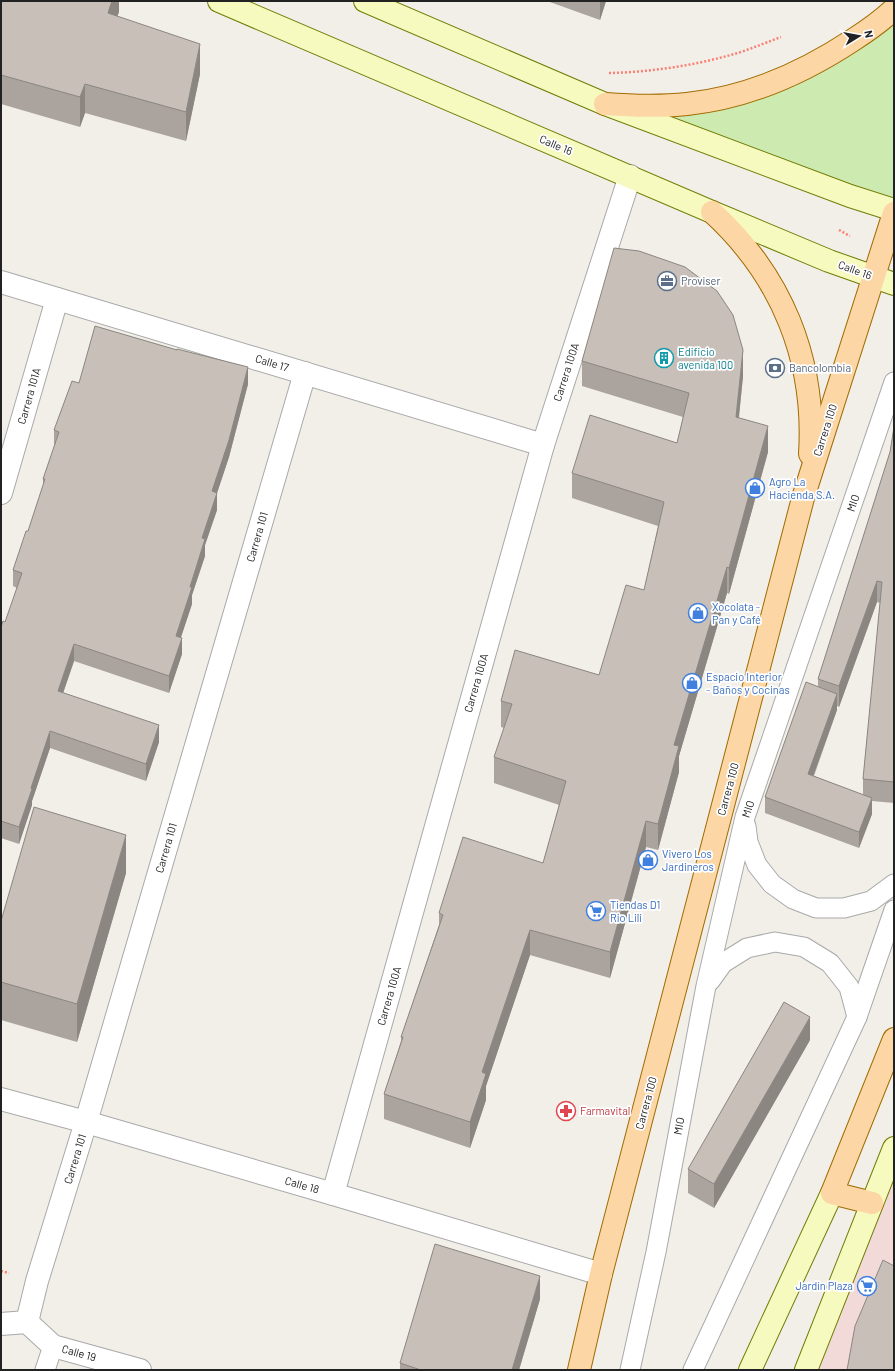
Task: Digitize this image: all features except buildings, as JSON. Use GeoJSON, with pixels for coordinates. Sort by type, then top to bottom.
{"type":"FeatureCollection","features":[{"type":"Feature","properties":{"kind":"main road","name":"Calle 16"},"geometry":{"type":"LineString","coordinates":[[219,1],[712,212],[829,261],[894,284]]}},
{"type":"Feature","properties":{"kind":"main road"},"geometry":{"type":"LineString","coordinates":[[365,1],[605,104],[850,196],[894,210]]}},
{"type":"Feature","properties":{"kind":"main road"},"geometry":{"type":"LineString","coordinates":[[605,104],[648,106],[687,104],[752,90],[772,83],[826,57],[867,30],[894,9]]}},
{"type":"Feature","properties":{"kind":"main road"},"geometry":{"type":"LineString","coordinates":[[712,212],[742,242],[767,276],[786,313],[800,352],[808,394],[811,435],[810,457],[803,498]]}},
{"type":"Feature","properties":{"kind":"main road","name":"Carrera 100"},"geometry":{"type":"LineString","coordinates":[[579,1370],[601,1274],[803,498],[894,213]]}},
{"type":"Feature","properties":{"kind":"main road"},"geometry":{"type":"LineString","coordinates":[[750,1370],[832,1193],[894,1039]]}},
{"type":"Feature","properties":{"kind":"main road"},"geometry":{"type":"LineString","coordinates":[[806,1370],[894,1148]]}},
{"type":"Feature","properties":{"kind":"main road"},"geometry":{"type":"LineString","coordinates":[[832,1193],[872,1203]]}},
{"type":"Feature","properties":{"kind":"street","name":"Carrera 100A"},"geometry":{"type":"LineString","coordinates":[[333,1194],[543,445],[630,176]]}},
{"type":"Feature","properties":{"kind":"street","name":"Calle 17"},"geometry":{"type":"LineString","coordinates":[[1,282],[543,445]]}},
{"type":"Feature","properties":{"kind":"street","name":"Carrera 101A"},"geometry":{"type":"LineString","coordinates":[[1,493],[57,299]]}},
{"type":"Feature","properties":{"kind":"street","name":"Carrera 101"},"geometry":{"type":"LineString","coordinates":[[27,1322],[37,1281],[86,1122],[305,373]]}},
{"type":"Feature","properties":{"kind":"street","name":"Calle 18"},"geometry":{"type":"LineString","coordinates":[[1,1099],[86,1122],[333,1194],[601,1274]]}},
{"type":"Feature","properties":{"kind":"street"},"geometry":{"type":"LineString","coordinates":[[1,1324],[27,1322]]}},
{"type":"Feature","properties":{"kind":"street","name":"Calle 19"},"geometry":{"type":"LineString","coordinates":[[27,1322],[53,1346],[140,1370]]}},
{"type":"Feature","properties":{"kind":"lane","name":"MIO"},"geometry":{"type":"LineString","coordinates":[[630,1370],[656,1252],[706,986],[746,817],[894,382]]}},
{"type":"Feature","properties":{"kind":"lane"},"geometry":{"type":"LineString","coordinates":[[746,817],[748,842],[757,865],[772,884],[793,899],[816,908],[844,908],[871,901],[894,884]]}},
{"type":"Feature","properties":{"kind":"lane"},"geometry":{"type":"LineString","coordinates":[[693,1370],[857,1017],[894,910]]}},
{"type":"Feature","properties":{"kind":"lane"},"geometry":{"type":"LineString","coordinates":[[706,986],[723,963],[747,948],[775,942],[804,947],[830,963],[849,987],[857,1017]]}},
{"type":"Feature","properties":{"kind":"lane"},"geometry":{"type":"LineString","coordinates":[[45,1370],[53,1346]]}},
{"type":"Feature","properties":{"kind":"path"},"geometry":{"type":"LineString","coordinates":[[604,73],[635,72],[698,63],[740,52],[781,37]]}},
{"type":"Feature","properties":{"kind":"shaded area","name":"Jardín Plaza"},"geometry":{"type":"Polygon","coordinates":[[[894,1148],[894,1370],[806,1370],[894,1148]]]}},
{"type":"Feature","properties":{"kind":"green space"},"geometry":{"type":"Polygon","coordinates":[[[894,9],[894,210],[605,104],[732,96],[894,9]]]}},
{"type":"Feature","properties":{"kind":"place","name":"Proviser"},"geometry":{"type":"Point","coordinates":[667,281]}},
{"type":"Feature","properties":{"kind":"place","name":"Edificio avenida 100"},"geometry":{"type":"Point","coordinates":[664,358]}},
{"type":"Feature","properties":{"kind":"place","name":"Bancolombia"},"geometry":{"type":"Point","coordinates":[775,368]}},
{"type":"Feature","properties":{"kind":"place","name":"Agro La Hacienda S.A."},"geometry":{"type":"Point","coordinates":[755,488]}},
{"type":"Feature","properties":{"kind":"place","name":"Xocolata - Pan y Café"},"geometry":{"type":"Point","coordinates":[698,613]}},
{"type":"Feature","properties":{"kind":"place","name":"Espacio Interior - Baños y Cocinas"},"geometry":{"type":"Point","coordinates":[692,683]}},
{"type":"Feature","properties":{"kind":"place","name":"Vivero Los Jardineros"},"geometry":{"type":"Point","coordinates":[648,860]}},
{"type":"Feature","properties":{"kind":"place","name":"Tiendas D1 Rio Lili"},"geometry":{"type":"Point","coordinates":[596,911]}},
{"type":"Feature","properties":{"kind":"place","name":"Farmavital"},"geometry":{"type":"Point","coordinates":[566,1111]}},
{"type":"Feature","properties":{"kind":"place","name":"Jardín Plaza"},"geometry":{"type":"Point","coordinates":[867,1286]}}]}
